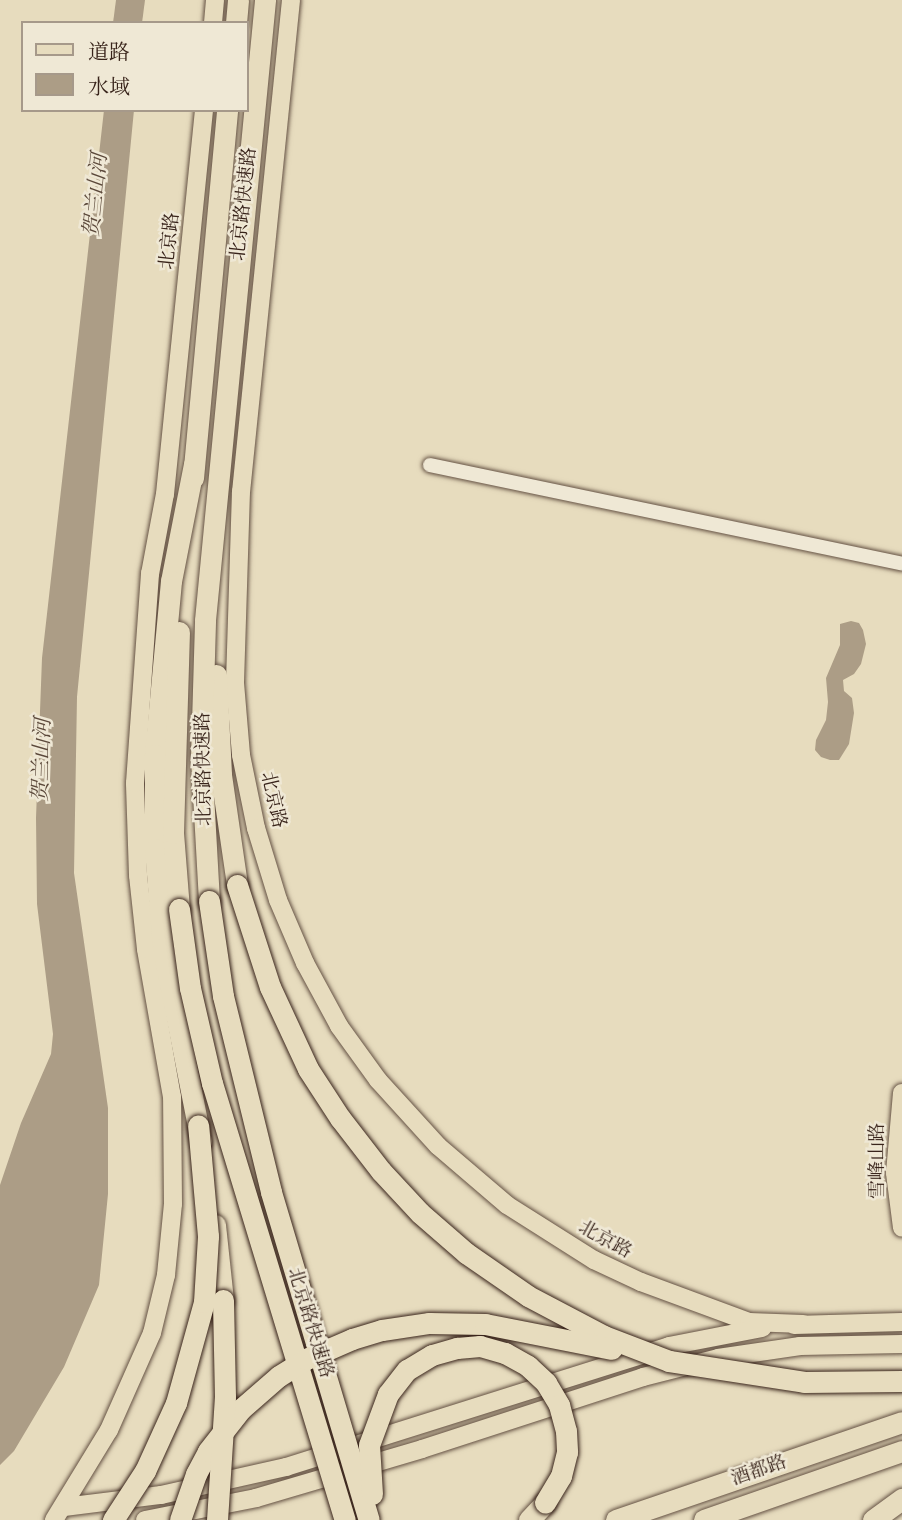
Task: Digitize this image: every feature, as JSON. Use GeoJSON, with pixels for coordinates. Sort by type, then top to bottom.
{"type":"FeatureCollection","features":[{"type":"Feature","properties":{"kind":"highway"},"geometry":{"type":"LineString","coordinates":[[236,21],[238,0]]}},
{"type":"Feature","properties":{"kind":"highway","name":"北京路快速路"},"geometry":{"type":"LineString","coordinates":[[265,0],[205,620],[201,757],[209,901],[223,996],[262,1156],[369,1520]]}},
{"type":"Feature","properties":{"kind":"highway","name":"北京路快速路"},"geometry":{"type":"LineString","coordinates":[[227,112],[180,592],[173,833],[179,909],[190,988],[212,1083],[345,1520]]}},
{"type":"Feature","properties":{"kind":"highway"},"geometry":{"type":"LineString","coordinates":[[194,464],[171,581],[155,755],[155,849],[176,1025],[198,1125],[215,1228],[223,1300],[225,1397],[217,1520]]}},
{"type":"Feature","properties":{"kind":"highway"},"geometry":{"type":"LineString","coordinates":[[213,529],[221,775],[237,885],[251,936],[286,1025],[308,1069],[340,1118],[381,1171],[420,1213],[466,1253],[528,1296],[604,1336],[669,1361]]}},
{"type":"Feature","properties":{"kind":"highway"},"geometry":{"type":"LineString","coordinates":[[113,1520],[145,1471],[176,1403],[204,1302],[208,1236],[198,1125]]}},
{"type":"Feature","properties":{"kind":"highway"},"geometry":{"type":"LineString","coordinates":[[180,1520],[196,1474],[208,1451],[241,1409],[279,1376],[306,1359],[352,1339],[382,1330],[429,1323],[485,1324],[669,1361],[804,1382],[902,1381]]}},
{"type":"Feature","properties":{"kind":"highway"},"geometry":{"type":"LineString","coordinates":[[376,1520],[369,1474],[369,1445],[388,1394],[407,1370],[432,1355],[457,1348],[480,1346],[505,1353],[528,1366],[546,1383],[559,1405],[566,1431],[567,1452],[561,1476],[545,1503],[529,1520]]}},
{"type":"Feature","properties":{"kind":"highway","name":"酒都路"},"geometry":{"type":"LineString","coordinates":[[616,1520],[896,1424]]}},
{"type":"Feature","properties":{"kind":"highway","name":"酒都路"},"geometry":{"type":"LineString","coordinates":[[704,1520],[900,1452]]}},
{"type":"Feature","properties":{"kind":"highway"},"geometry":{"type":"LineString","coordinates":[[873,1520],[902,1499]]}},
{"type":"Feature","properties":{"kind":"main road"},"geometry":{"type":"LineString","coordinates":[[213,21],[215,0]]}},
{"type":"Feature","properties":{"kind":"main road","name":"北京路"},"geometry":{"type":"LineString","coordinates":[[291,0],[241,491],[235,683],[241,755],[256,828],[278,900],[305,963],[339,1027],[378,1080],[438,1146],[506,1205],[594,1260],[654,1287],[749,1322],[803,1324]]}},
{"type":"Feature","properties":{"kind":"main road","name":"北京路"},"geometry":{"type":"LineString","coordinates":[[59,1514],[109,1430],[152,1333],[166,1275],[173,1205],[172,1097],[146,948],[138,875],[135,783],[150,574],[165,494],[204,112]]}},
{"type":"Feature","properties":{"kind":"main road","name":"雪峰山路"},"geometry":{"type":"LineString","coordinates":[[902,1093],[895,1173],[902,1228]]}},
{"type":"Feature","properties":{"kind":"main road"},"geometry":{"type":"LineString","coordinates":[[59,1514],[286,1468],[669,1346],[763,1328],[803,1324],[902,1322]]}},
{"type":"Feature","properties":{"kind":"main road"},"geometry":{"type":"LineString","coordinates":[[145,1520],[198,1512],[269,1495],[422,1450],[643,1377],[718,1359],[800,1346],[902,1343]]}},
{"type":"Feature","properties":{"kind":"street"},"geometry":{"type":"LineString","coordinates":[[430,465],[902,564]]}},
{"type":"Feature","properties":{"kind":"water"},"geometry":{"type":"Polygon","coordinates":[[[116,0],[145,0],[142,21],[113,21],[116,0]]]}},
{"type":"Feature","properties":{"kind":"water","name":"贺兰山河"},"geometry":{"type":"Polygon","coordinates":[[[104,112],[134,112],[77,697],[74,873],[108,1108],[108,1194],[99,1285],[64,1367],[14,1451],[0,1465],[0,1185],[21,1123],[51,1054],[53,1034],[37,904],[36,818],[42,658],[104,112]]]}},
{"type":"Feature","properties":{"kind":"water"},"geometry":{"type":"Polygon","coordinates":[[[851,621],[859,623],[866,644],[861,664],[854,674],[843,680],[844,691],[852,698],[854,713],[849,744],[839,760],[830,760],[821,757],[815,750],[816,740],[826,720],[826,678],[840,645],[840,624],[851,621]]]}}]}
